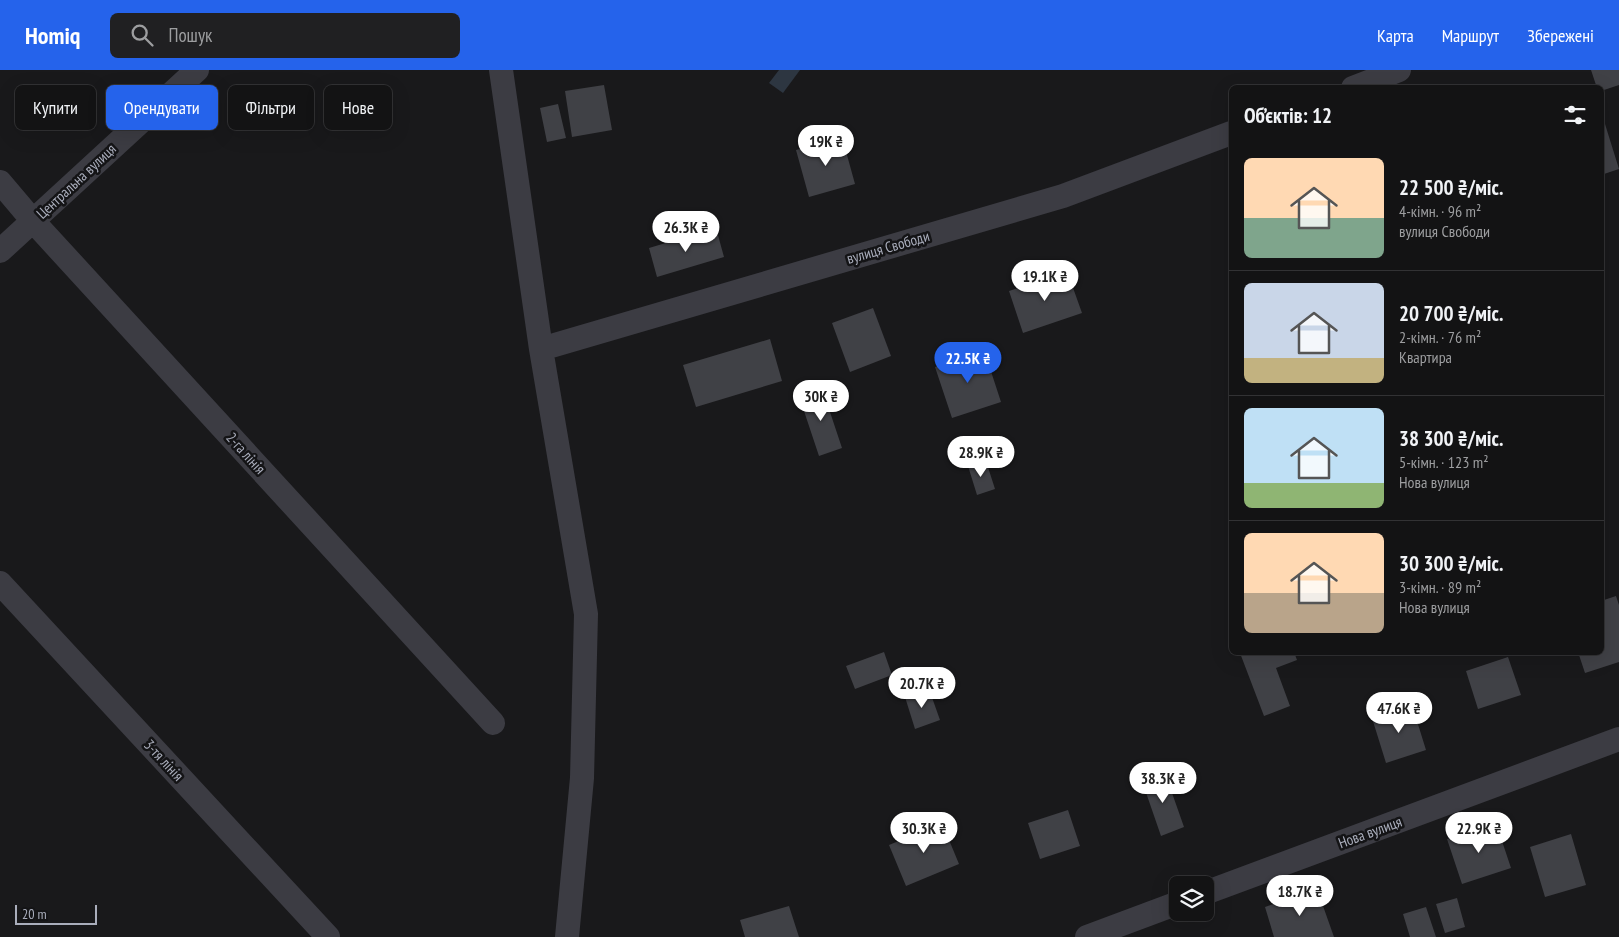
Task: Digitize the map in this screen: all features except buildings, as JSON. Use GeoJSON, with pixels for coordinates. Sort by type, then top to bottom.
{"type":"FeatureCollection","features":[{"type":"Feature","properties":{"kind":"street","name":"Центральна вулиця"},"geometry":{"type":"LineString","coordinates":[[0,251],[197,70]]}},
{"type":"Feature","properties":{"kind":"street"},"geometry":{"type":"LineString","coordinates":[[501,70],[540,349],[586,614],[582,778],[567,937]]}},
{"type":"Feature","properties":{"kind":"street"},"geometry":{"type":"LineString","coordinates":[[1361,85],[1399,70]]}},
{"type":"Feature","properties":{"kind":"street","name":"вулиця Свободи"},"geometry":{"type":"LineString","coordinates":[[540,349],[1063,196],[1229,134]]}},
{"type":"Feature","properties":{"kind":"street","name":"2-га лінія"},"geometry":{"type":"LineString","coordinates":[[0,182],[33,221],[493,723]]}},
{"type":"Feature","properties":{"kind":"street","name":"3-тя лінія"},"geometry":{"type":"LineString","coordinates":[[0,584],[328,937]]}},
{"type":"Feature","properties":{"kind":"street","name":"Нова вулиця"},"geometry":{"type":"LineString","coordinates":[[1214,890],[1619,739]]}},
{"type":"Feature","properties":{"kind":"street"},"geometry":{"type":"LineString","coordinates":[[1087,937],[1169,906]]}},
{"type":"Feature","properties":{"kind":"water"},"geometry":{"type":"Polygon","coordinates":[[[779,70],[800,70],[783,93],[769,83],[779,70]]]}}]}
